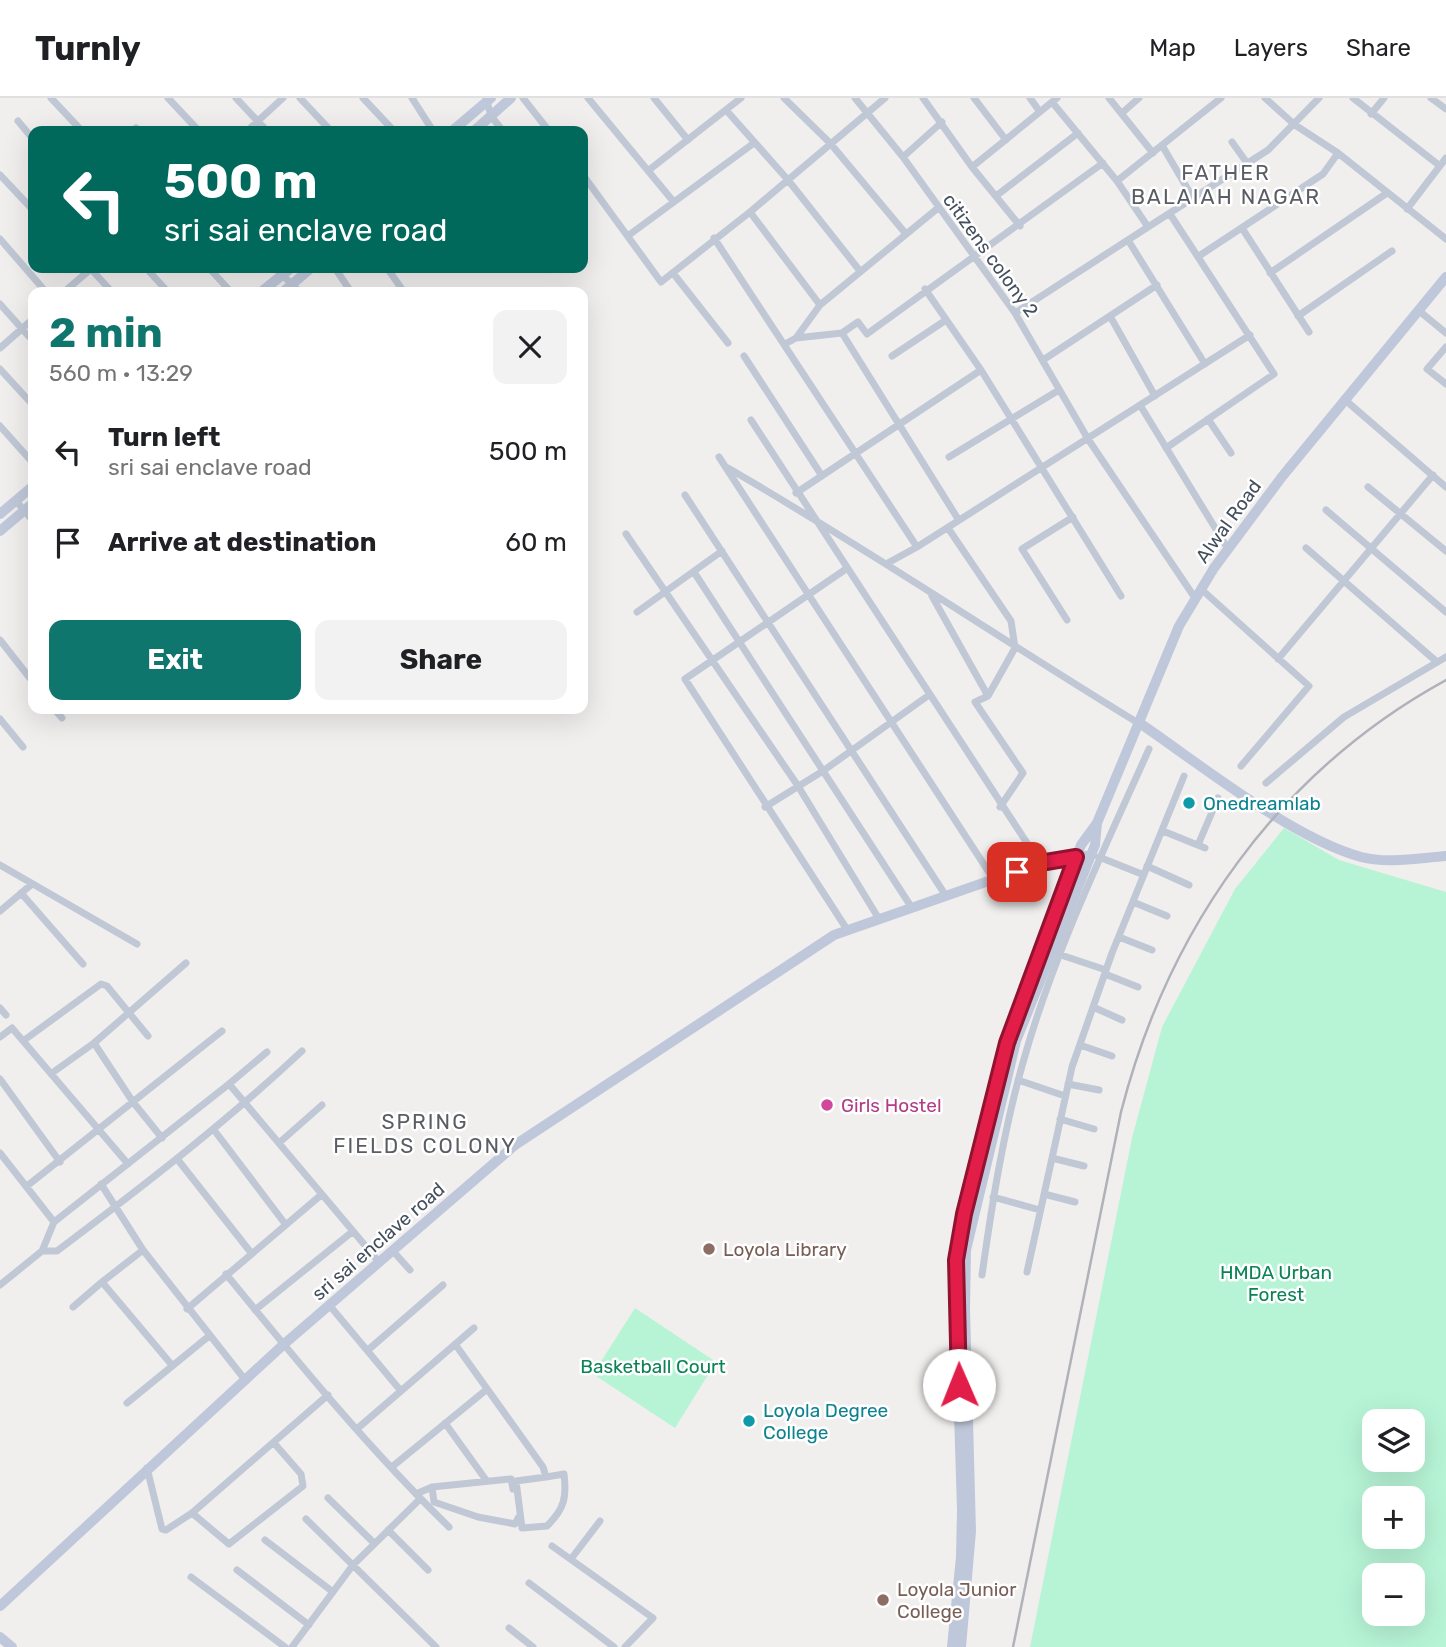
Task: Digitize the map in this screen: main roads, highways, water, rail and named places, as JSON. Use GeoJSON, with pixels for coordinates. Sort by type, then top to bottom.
{"type":"FeatureCollection","features":[{"type":"Feature","properties":{"kind":"main road"},"geometry":{"type":"LineString","coordinates":[[480,126],[511,98]]}},
{"type":"Feature","properties":{"kind":"main road"},"geometry":{"type":"LineString","coordinates":[[458,126],[489,99]]}},
{"type":"Feature","properties":{"kind":"main road"},"geometry":{"type":"LineString","coordinates":[[266,287],[280,273]]}},
{"type":"Feature","properties":{"kind":"main road"},"geometry":{"type":"LineString","coordinates":[[289,287],[306,273]]}},
{"type":"Feature","properties":{"kind":"main road","name":"Alwal Road"},"geometry":{"type":"LineString","coordinates":[[1097,823],[1141,724],[1179,626],[1198,593],[1228,549],[1344,399],[1446,277]]}},
{"type":"Feature","properties":{"kind":"main road"},"geometry":{"type":"LineString","coordinates":[[2,509],[28,490]]}},
{"type":"Feature","properties":{"kind":"main road"},"geometry":{"type":"LineString","coordinates":[[0,531],[28,507]]}},
{"type":"Feature","properties":{"kind":"main road"},"geometry":{"type":"LineString","coordinates":[[1141,724],[1280,818],[1339,848],[1376,860],[1446,856]]}},
{"type":"Feature","properties":{"kind":"main road"},"geometry":{"type":"LineString","coordinates":[[952,1647],[961,1557],[961,1309],[966,1250],[1016,1041],[1096,856],[1097,823]]}},
{"type":"Feature","properties":{"kind":"main road"},"geometry":{"type":"LineString","coordinates":[[961,1647],[971,1531],[961,1309],[955,1271],[959,1238],[1007,1043],[1076,857],[1086,836],[1097,823]]}},
{"type":"Feature","properties":{"kind":"main road","name":"sri sai enclave road"},"geometry":{"type":"LineString","coordinates":[[0,1606],[147,1468],[284,1345],[515,1145],[834,936],[1040,863],[1096,856]]}},
{"type":"Feature","properties":{"kind":"main road"},"geometry":{"type":"LineString","coordinates":[[0,1637],[12,1647]]}},
{"type":"Feature","properties":{"kind":"railway"},"geometry":{"type":"LineString","coordinates":[[1013,1647],[1121,1112],[1142,1045],[1168,980],[1200,919],[1238,862],[1282,809],[1331,761],[1386,717],[1446,680]]}},
{"type":"Feature","properties":{"kind":"place","name":"Onedreamlab"},"geometry":{"type":"Point","coordinates":[1189,803]}},
{"type":"Feature","properties":{"kind":"place","name":"Girls Hostel"},"geometry":{"type":"Point","coordinates":[827,1105]}},
{"type":"Feature","properties":{"kind":"place","name":"Loyola Library"},"geometry":{"type":"Point","coordinates":[709,1249]}},
{"type":"Feature","properties":{"kind":"place","name":"Loyola Degree College"},"geometry":{"type":"Point","coordinates":[749,1421]}},
{"type":"Feature","properties":{"kind":"place","name":"Loyola Junior College"},"geometry":{"type":"Point","coordinates":[883,1600]}},
{"type":"Feature","properties":{"kind":"district","name":"FATHER BALAIAH NAGAR"},"geometry":{"type":"Point","coordinates":[1226,185]}},
{"type":"Feature","properties":{"kind":"district","name":"SPRING FIELDS COLONY"},"geometry":{"type":"Point","coordinates":[425,1134]}},
{"type":"Feature","properties":{"kind":"park label","name":"HMDA Urban Forest"},"geometry":{"type":"Point","coordinates":[1276,1283]}},
{"type":"Feature","properties":{"kind":"park label","name":"Basketball Court"},"geometry":{"type":"Point","coordinates":[653,1366]}}]}
